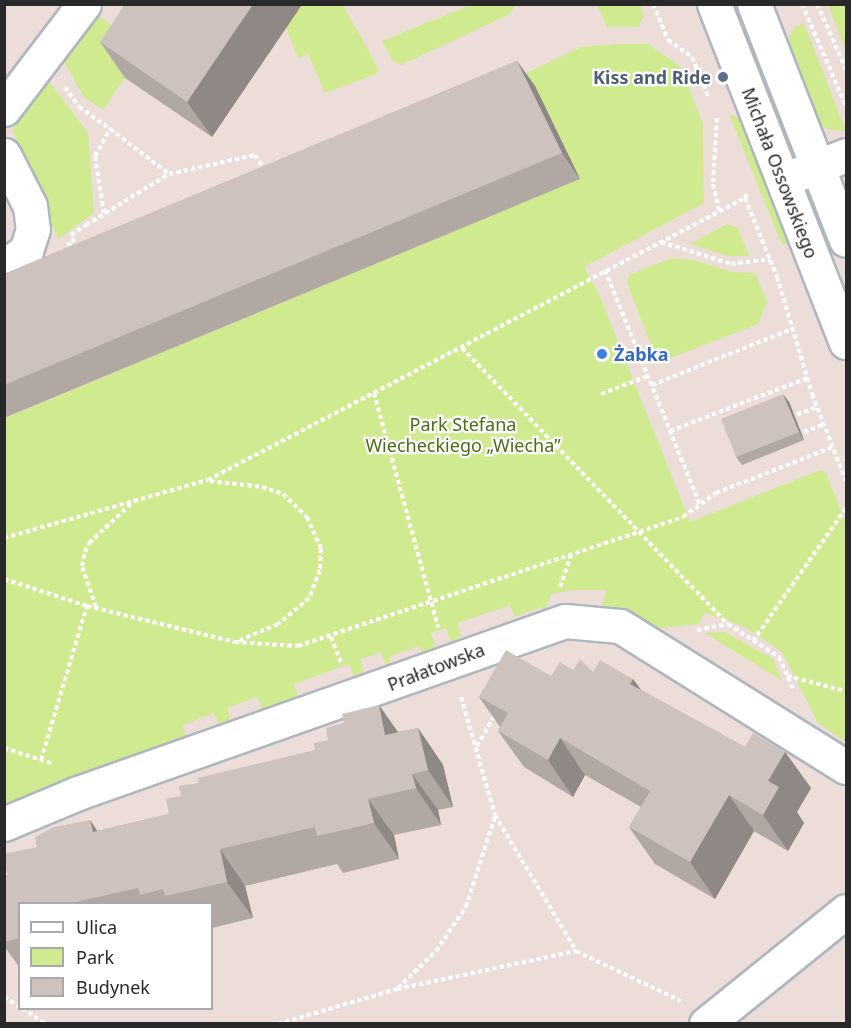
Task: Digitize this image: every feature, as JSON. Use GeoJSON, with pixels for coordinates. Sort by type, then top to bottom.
{"type":"FeatureCollection","features":[{"type":"Feature","properties":{"kind":"street"},"geometry":{"type":"LineString","coordinates":[[4,109],[84,4]]}},
{"type":"Feature","properties":{"kind":"street","name":"Michała Ossowskiego"},"geometry":{"type":"LineString","coordinates":[[714,4],[846,342]]}},
{"type":"Feature","properties":{"kind":"street","name":"Michała Ossowskiego"},"geometry":{"type":"LineString","coordinates":[[754,4],[832,161],[846,240]]}},
{"type":"Feature","properties":{"kind":"street"},"geometry":{"type":"LineString","coordinates":[[4,155],[30,206],[33,229],[26,250],[4,266]]}},
{"type":"Feature","properties":{"kind":"street"},"geometry":{"type":"LineString","coordinates":[[783,180],[832,161]]}},
{"type":"Feature","properties":{"kind":"street","name":"Prałatowska"},"geometry":{"type":"LineString","coordinates":[[4,824],[78,793],[565,621],[620,626],[846,767]]}},
{"type":"Feature","properties":{"kind":"street"},"geometry":{"type":"LineString","coordinates":[[710,1020],[846,911]]}},
{"type":"Feature","properties":{"kind":"path"},"geometry":{"type":"LineString","coordinates":[[653,4],[668,40],[692,57],[723,128]]}},
{"type":"Feature","properties":{"kind":"path"},"geometry":{"type":"LineString","coordinates":[[802,4],[846,106]]}},
{"type":"Feature","properties":{"kind":"path"},"geometry":{"type":"LineString","coordinates":[[818,4],[846,69]]}},
{"type":"Feature","properties":{"kind":"path"},"geometry":{"type":"LineString","coordinates":[[45,56],[79,107],[170,174]]}},
{"type":"Feature","properties":{"kind":"path"},"geometry":{"type":"LineString","coordinates":[[717,118],[712,183],[719,211]]}},
{"type":"Feature","properties":{"kind":"path"},"geometry":{"type":"LineString","coordinates":[[104,213],[95,156],[110,129]]}},
{"type":"Feature","properties":{"kind":"path"},"geometry":{"type":"LineString","coordinates":[[74,243],[72,235],[170,174],[255,155],[268,176]]}},
{"type":"Feature","properties":{"kind":"path"},"geometry":{"type":"LineString","coordinates":[[4,538],[208,480],[745,198],[751,185]]}},
{"type":"Feature","properties":{"kind":"path"},"geometry":{"type":"LineString","coordinates":[[745,198],[769,259],[817,407],[846,481]]}},
{"type":"Feature","properties":{"kind":"path"},"geometry":{"type":"LineString","coordinates":[[661,242],[731,264],[769,259],[779,255]]}},
{"type":"Feature","properties":{"kind":"path"},"geometry":{"type":"LineString","coordinates":[[605,270],[700,505]]}},
{"type":"Feature","properties":{"kind":"path"},"geometry":{"type":"LineString","coordinates":[[651,385],[792,329]]}},
{"type":"Feature","properties":{"kind":"path"},"geometry":{"type":"LineString","coordinates":[[462,348],[728,624]]}},
{"type":"Feature","properties":{"kind":"path"},"geometry":{"type":"LineString","coordinates":[[601,394],[648,376]]}},
{"type":"Feature","properties":{"kind":"path"},"geometry":{"type":"LineString","coordinates":[[670,431],[807,378]]}},
{"type":"Feature","properties":{"kind":"path"},"geometry":{"type":"LineString","coordinates":[[374,393],[430,603],[450,662],[495,815],[576,951],[710,1020]]}},
{"type":"Feature","properties":{"kind":"path"},"geometry":{"type":"LineString","coordinates":[[786,419],[817,407]]}},
{"type":"Feature","properties":{"kind":"path"},"geometry":{"type":"LineString","coordinates":[[787,439],[824,424]]}},
{"type":"Feature","properties":{"kind":"path"},"geometry":{"type":"LineString","coordinates":[[4,579],[87,606],[235,642],[298,646],[683,517],[716,493],[833,447]]}},
{"type":"Feature","properties":{"kind":"path"},"geometry":{"type":"LineString","coordinates":[[208,480],[262,487],[283,494],[307,517],[321,549],[320,570],[309,598],[278,624],[235,642]]}},
{"type":"Feature","properties":{"kind":"path"},"geometry":{"type":"LineString","coordinates":[[96,608],[82,566],[85,552],[89,543],[135,501]]}},
{"type":"Feature","properties":{"kind":"path"},"geometry":{"type":"LineString","coordinates":[[753,641],[846,508]]}},
{"type":"Feature","properties":{"kind":"path"},"geometry":{"type":"LineString","coordinates":[[41,760],[87,606]]}},
{"type":"Feature","properties":{"kind":"path"},"geometry":{"type":"LineString","coordinates":[[787,676],[846,691]]}},
{"type":"Feature","properties":{"kind":"path"},"geometry":{"type":"LineString","coordinates":[[397,989],[436,951],[466,907],[495,815]]}},
{"type":"Feature","properties":{"kind":"path"},"geometry":{"type":"LineString","coordinates":[[278,1023],[397,989],[576,951]]}},
{"type":"Feature","properties":{"kind":"path"},"geometry":{"type":"LineString","coordinates":[[4,997],[18,1006]]}},
{"type":"Feature","properties":{"kind":"path"},"geometry":{"type":"LineString","coordinates":[[24,1010],[46,1023]]}},
{"type":"Feature","properties":{"kind":"green space"},"geometry":{"type":"Polygon","coordinates":[[[300,5],[343,5],[378,68],[376,74],[325,93],[308,54],[298,58],[286,27],[300,5]]]}},
{"type":"Feature","properties":{"kind":"green space"},"geometry":{"type":"Polygon","coordinates":[[[471,5],[516,5],[508,15],[401,65],[392,60],[382,41],[471,5]]]}},
{"type":"Feature","properties":{"kind":"green space"},"geometry":{"type":"Polygon","coordinates":[[[597,5],[640,5],[644,16],[638,27],[607,27],[597,5]]]}},
{"type":"Feature","properties":{"kind":"green space"},"geometry":{"type":"Polygon","coordinates":[[[828,5],[846,5],[846,50],[828,5]]]}},
{"type":"Feature","properties":{"kind":"green space"},"geometry":{"type":"Polygon","coordinates":[[[94,13],[145,48],[103,110],[84,97],[62,58],[94,13]]]}},
{"type":"Feature","properties":{"kind":"green space"},"geometry":{"type":"Polygon","coordinates":[[[804,23],[846,131],[827,129],[814,118],[786,45],[794,27],[804,23]]]}},
{"type":"Feature","properties":{"kind":"green space","name":"Park Stefana Wiecheckiego „Wiecha”"},"geometry":{"type":"Polygon","coordinates":[[[648,44],[681,67],[703,124],[704,203],[584,267],[599,294],[690,522],[821,470],[826,473],[846,524],[846,742],[818,723],[782,652],[745,627],[705,613],[699,624],[662,628],[607,611],[602,604],[606,590],[574,590],[551,594],[543,615],[541,607],[515,617],[510,605],[458,623],[461,636],[456,639],[458,646],[451,643],[446,628],[431,633],[436,648],[433,655],[424,659],[419,646],[389,657],[394,670],[389,672],[381,652],[360,659],[364,672],[354,676],[349,664],[294,684],[298,696],[262,709],[257,697],[227,708],[231,721],[220,726],[214,713],[183,725],[186,737],[29,803],[27,796],[5,804],[5,418],[579,179],[526,73],[581,47],[648,44]]]}},
{"type":"Feature","properties":{"kind":"green space"},"geometry":{"type":"Polygon","coordinates":[[[46,77],[88,133],[94,213],[58,239],[12,130],[46,77]]]}},
{"type":"Feature","properties":{"kind":"green space"},"geometry":{"type":"Polygon","coordinates":[[[729,114],[743,120],[791,241],[782,245],[729,114]]]}},
{"type":"Feature","properties":{"kind":"green space"},"geometry":{"type":"Polygon","coordinates":[[[727,224],[738,228],[749,256],[728,256],[690,244],[727,224]]]}},
{"type":"Feature","properties":{"kind":"green space"},"geometry":{"type":"Polygon","coordinates":[[[671,258],[694,260],[732,272],[755,273],[767,302],[758,324],[663,361],[656,358],[627,283],[629,275],[671,258]]]}},
{"type":"Feature","properties":{"kind":"green space"},"geometry":{"type":"Polygon","coordinates":[[[725,632],[773,659],[782,681],[705,633],[725,632]]]}},
{"type":"Feature","properties":{"kind":"building"},"geometry":{"type":"Polygon","coordinates":[[[125,4],[253,4],[187,102],[100,42],[125,4]]]}},
{"type":"Feature","properties":{"kind":"building"},"geometry":{"type":"Polygon","coordinates":[[[517,61],[562,153],[4,385],[4,274],[517,61]]]}},
{"type":"Feature","properties":{"kind":"building"},"geometry":{"type":"Polygon","coordinates":[[[783,394],[799,432],[736,457],[721,419],[783,394]]]}},
{"type":"Feature","properties":{"kind":"building"},"geometry":{"type":"Polygon","coordinates":[[[506,650],[551,676],[560,662],[573,670],[580,659],[593,672],[600,660],[633,679],[630,684],[745,747],[753,733],[785,752],[768,781],[779,787],[763,815],[729,795],[690,862],[629,827],[650,791],[560,738],[548,760],[498,731],[508,713],[479,697],[506,650]]]}},
{"type":"Feature","properties":{"kind":"building"},"geometry":{"type":"Polygon","coordinates":[[[379,705],[385,735],[418,728],[428,770],[412,774],[416,788],[368,799],[374,823],[317,836],[315,827],[220,849],[227,882],[165,896],[163,889],[140,895],[138,888],[76,902],[18,902],[18,938],[4,942],[4,876],[8,875],[4,854],[37,847],[35,837],[54,827],[90,820],[93,832],[169,814],[166,799],[181,796],[179,786],[199,783],[198,778],[315,750],[314,743],[328,740],[326,728],[344,723],[342,714],[379,705]]]}},
{"type":"Feature","properties":{"kind":"place","name":"Kiss and Ride"},"geometry":{"type":"Point","coordinates":[723,77]}},
{"type":"Feature","properties":{"kind":"place","name":"Żabka"},"geometry":{"type":"Point","coordinates":[602,354]}}]}
